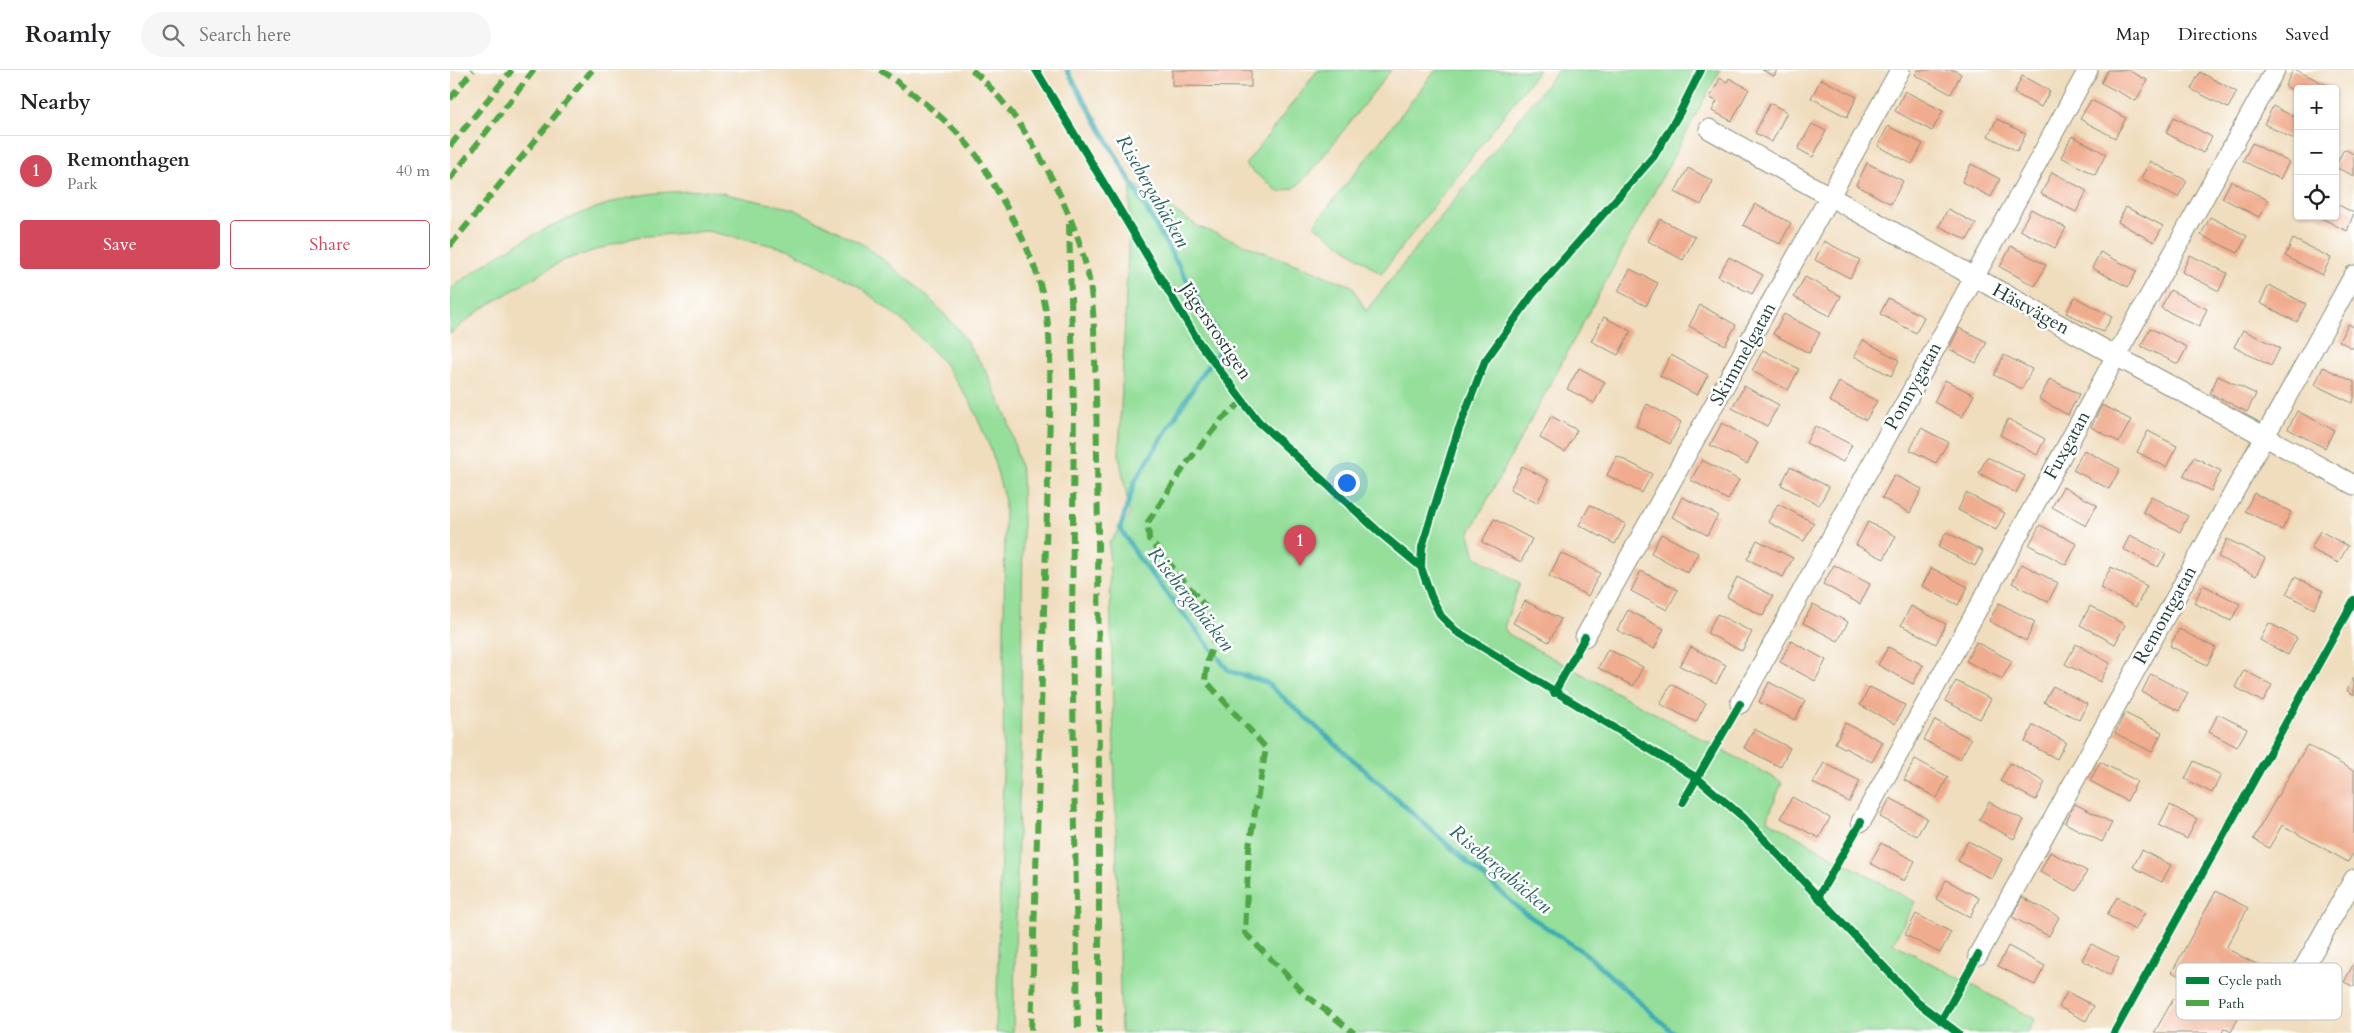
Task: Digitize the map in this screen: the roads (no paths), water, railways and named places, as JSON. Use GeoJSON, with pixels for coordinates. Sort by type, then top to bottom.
{"type":"FeatureCollection","features":[{"type":"Feature","properties":{"kind":"street","name":"Skimmelgatan"},"geometry":{"type":"LineString","coordinates":[[1585,637],[1900,70]]}},
{"type":"Feature","properties":{"kind":"street","name":"Ponnygatan"},"geometry":{"type":"LineString","coordinates":[[1740,704],[2088,70]]}},
{"type":"Feature","properties":{"kind":"street","name":"Fuxgatan"},"geometry":{"type":"LineString","coordinates":[[1861,822],[2275,70]]}},
{"type":"Feature","properties":{"kind":"street","name":"Hästvägen"},"geometry":{"type":"LineString","coordinates":[[1709,129],[1973,277],[2354,486]]}},
{"type":"Feature","properties":{"kind":"street","name":"Remontgatan"},"geometry":{"type":"LineString","coordinates":[[1978,955],[2263,436],[2354,275]]}},
{"type":"Feature","properties":{"kind":"street"},"geometry":{"type":"LineString","coordinates":[[2307,963],[2354,879]]}},
{"type":"Feature","properties":{"kind":"waterway","name":"Risebergabäcken"},"geometry":{"type":"LineString","coordinates":[[1067,70],[1224,345],[1202,374],[1135,481],[1120,528],[1138,557],[1229,671],[1266,682],[1522,911],[1586,954],[1674,1033]]}},
{"type":"Feature","properties":{"kind":"place","name":"Remonthagen"},"geometry":{"type":"Point","coordinates":[1300,566]}}]}
